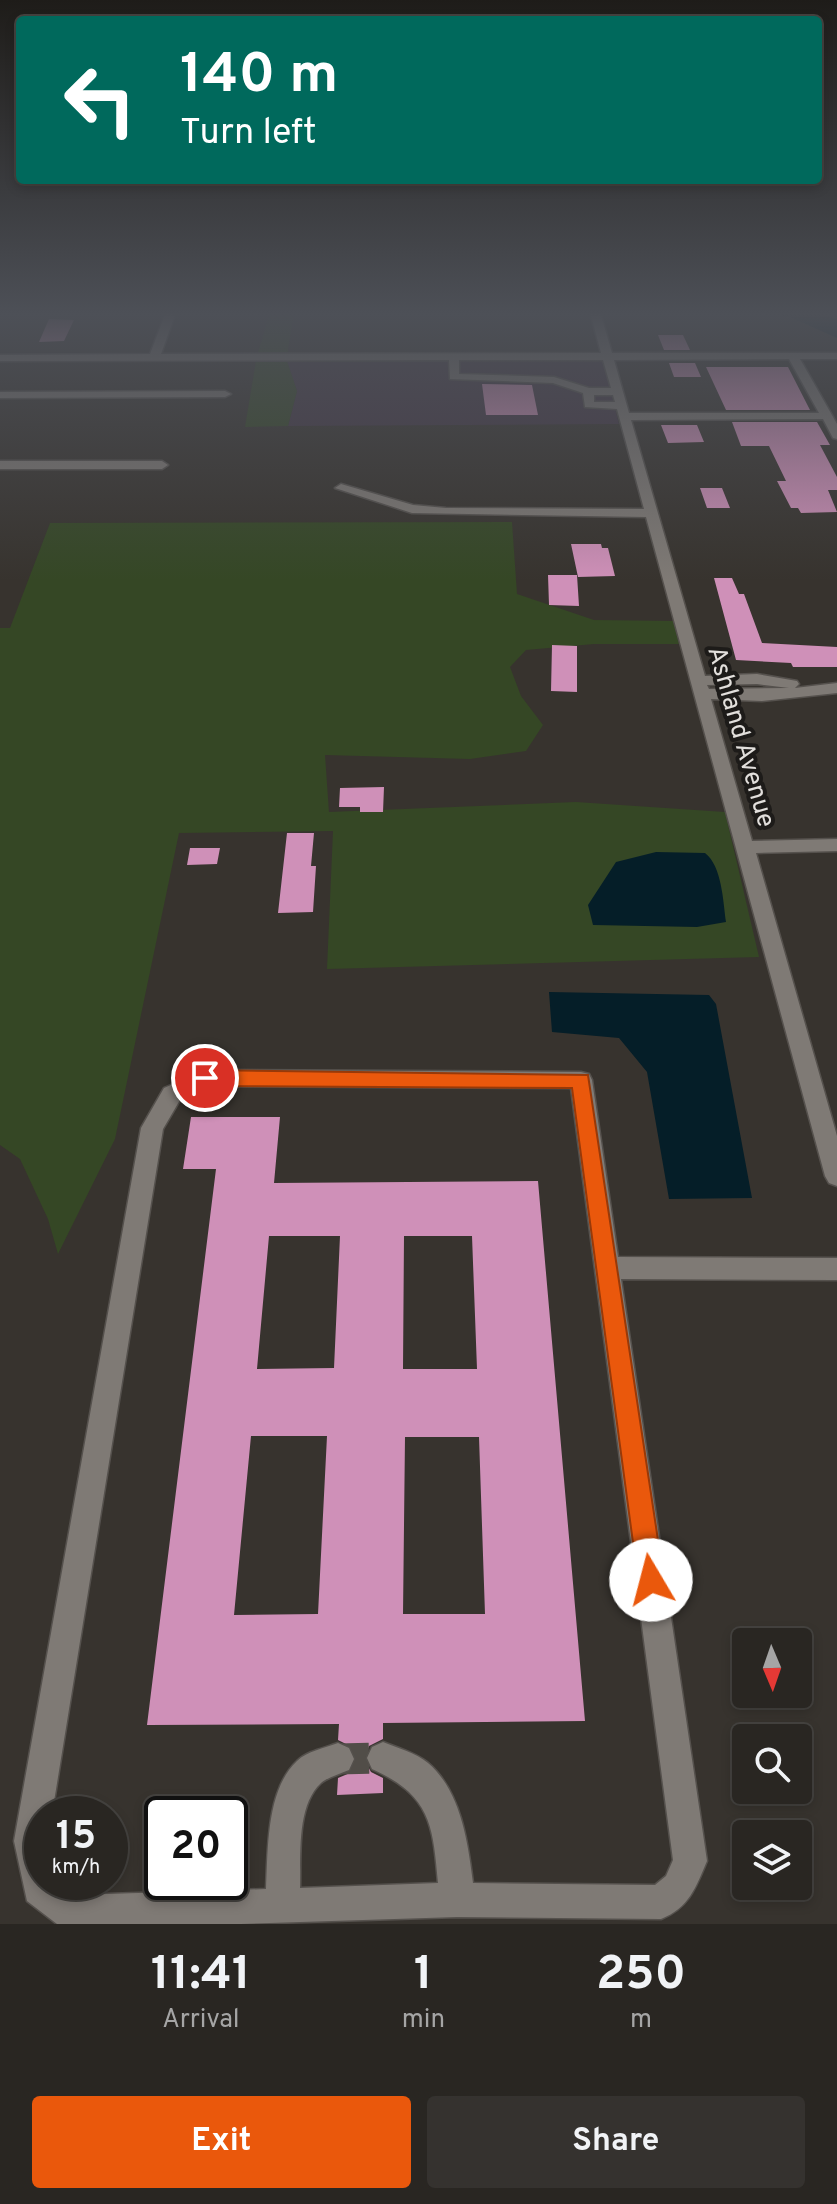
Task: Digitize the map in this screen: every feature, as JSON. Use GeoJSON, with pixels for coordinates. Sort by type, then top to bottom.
{"type":"FeatureCollection","features":[{"type":"Feature","properties":{"kind":"street"},"geometry":{"type":"LineString","coordinates":[[589,402],[589,405],[827,416]]}},
{"type":"Feature","properties":{"kind":"street","name":"Ashland Avenue"},"geometry":{"type":"LineString","coordinates":[[619,402],[837,1176]]}},
{"type":"Feature","properties":{"kind":"street"},"geometry":{"type":"LineString","coordinates":[[819,402],[837,435]]}},
{"type":"Feature","properties":{"kind":"street"},"geometry":{"type":"LineString","coordinates":[[0,465],[162,465]]}},
{"type":"Feature","properties":{"kind":"street"},"geometry":{"type":"LineString","coordinates":[[341,488],[412,509],[446,512],[650,513]]}},
{"type":"Feature","properties":{"kind":"street"},"geometry":{"type":"LineString","coordinates":[[699,688],[762,696],[837,688]]}},
{"type":"Feature","properties":{"kind":"street"},"geometry":{"type":"LineString","coordinates":[[744,847],[837,845]]}},
{"type":"Feature","properties":{"kind":"street"},"geometry":{"type":"LineString","coordinates":[[205,1078],[581,1080],[690,1861],[678,1888],[661,1902],[457,1900],[359,1914],[282,1906],[70,1912],[39,1889],[31,1841],[152,1128],[172,1094],[205,1078]]}},
{"type":"Feature","properties":{"kind":"street"},"geometry":{"type":"LineString","coordinates":[[608,1268],[837,1269]]}},
{"type":"Feature","properties":{"kind":"street"},"geometry":{"type":"LineString","coordinates":[[383,1758],[416,1775],[438,1802],[452,1845],[457,1900]]}},
{"type":"Feature","properties":{"kind":"street"},"geometry":{"type":"LineString","coordinates":[[282,1906],[287,1831],[294,1793],[309,1772],[338,1759]]}},
{"type":"Feature","properties":{"kind":"shaded area"},"geometry":{"type":"Polygon","coordinates":[[[294,402],[613,402],[619,424],[288,426],[294,402]]]}},
{"type":"Feature","properties":{"kind":"green space"},"geometry":{"type":"Polygon","coordinates":[[[249,402],[294,402],[288,426],[245,427],[249,402]]]}},
{"type":"Feature","properties":{"kind":"green space"},"geometry":{"type":"Polygon","coordinates":[[[512,522],[517,594],[594,620],[673,621],[679,644],[594,644],[526,650],[510,667],[521,696],[543,725],[526,751],[470,759],[325,755],[329,812],[576,802],[725,812],[759,957],[327,969],[333,831],[179,833],[115,1139],[58,1254],[48,1219],[20,1159],[0,1145],[0,628],[10,628],[50,523],[512,522]]]}},
{"type":"Feature","properties":{"kind":"water"},"geometry":{"type":"Polygon","coordinates":[[[656,852],[705,853],[711,859],[723,894],[726,922],[697,927],[593,925],[588,905],[616,862],[656,852]]]}},
{"type":"Feature","properties":{"kind":"water"},"geometry":{"type":"Polygon","coordinates":[[[549,992],[709,995],[716,1004],[752,1198],[669,1199],[647,1072],[619,1038],[552,1032],[549,992]]]}},
{"type":"Feature","properties":{"kind":"building"},"geometry":{"type":"Polygon","coordinates":[[[484,402],[535,402],[538,415],[486,415],[484,402]]]}},
{"type":"Feature","properties":{"kind":"building"},"geometry":{"type":"Polygon","coordinates":[[[722,402],[806,402],[810,410],[726,410],[722,402]]]}},
{"type":"Feature","properties":{"kind":"building"},"geometry":{"type":"Polygon","coordinates":[[[732,422],[817,422],[830,445],[820,445],[837,477],[837,490],[828,490],[837,512],[801,513],[798,508],[791,508],[777,481],[786,481],[769,446],[741,446],[732,422]]]}},
{"type":"Feature","properties":{"kind":"building"},"geometry":{"type":"Polygon","coordinates":[[[661,425],[697,425],[704,442],[668,443],[661,425]]]}},
{"type":"Feature","properties":{"kind":"building"},"geometry":{"type":"Polygon","coordinates":[[[700,488],[722,488],[730,508],[707,508],[700,488]]]}},
{"type":"Feature","properties":{"kind":"building"},"geometry":{"type":"Polygon","coordinates":[[[571,544],[601,544],[602,548],[608,548],[615,576],[578,577],[571,544]]]}},
{"type":"Feature","properties":{"kind":"building"},"geometry":{"type":"Polygon","coordinates":[[[548,575],[577,575],[579,606],[549,605],[548,575]]]}},
{"type":"Feature","properties":{"kind":"building"},"geometry":{"type":"Polygon","coordinates":[[[714,578],[732,578],[739,594],[744,594],[762,643],[837,647],[837,667],[793,667],[791,663],[736,660],[714,578]]]}},
{"type":"Feature","properties":{"kind":"building"},"geometry":{"type":"Polygon","coordinates":[[[552,645],[577,646],[577,692],[551,691],[552,645]]]}},
{"type":"Feature","properties":{"kind":"building"},"geometry":{"type":"Polygon","coordinates":[[[384,787],[383,812],[360,812],[360,807],[339,807],[340,788],[384,787]]]}},
{"type":"Feature","properties":{"kind":"building"},"geometry":{"type":"Polygon","coordinates":[[[287,833],[314,833],[311,866],[316,866],[313,912],[278,913],[287,833]]]}},
{"type":"Feature","properties":{"kind":"building"},"geometry":{"type":"Polygon","coordinates":[[[190,848],[220,848],[217,864],[187,865],[190,848]]]}},
{"type":"Feature","properties":{"kind":"building"},"geometry":{"type":"Polygon","coordinates":[[[191,1117],[280,1117],[274,1183],[538,1181],[585,1721],[383,1723],[383,1739],[369,1746],[364,1759],[371,1772],[383,1778],[383,1793],[337,1795],[338,1778],[350,1773],[357,1760],[352,1747],[338,1740],[339,1724],[147,1725],[216,1169],[183,1169],[191,1117]],[[269,1236],[257,1369],[334,1368],[340,1236],[269,1236]],[[404,1236],[403,1369],[477,1369],[472,1236],[404,1236]],[[251,1436],[234,1615],[318,1614],[327,1436],[251,1436]],[[405,1437],[403,1614],[485,1614],[479,1437],[405,1437]]]}},
{"type":"Feature","properties":{"kind":"tunnel"},"geometry":{"type":"LineString","coordinates":[[338,1759],[383,1758]]}},
{"type":"Feature","properties":{"kind":"route"},"geometry":{"type":"LineString","coordinates":[[205,1078],[581,1080],[651,1580]]}}]}
